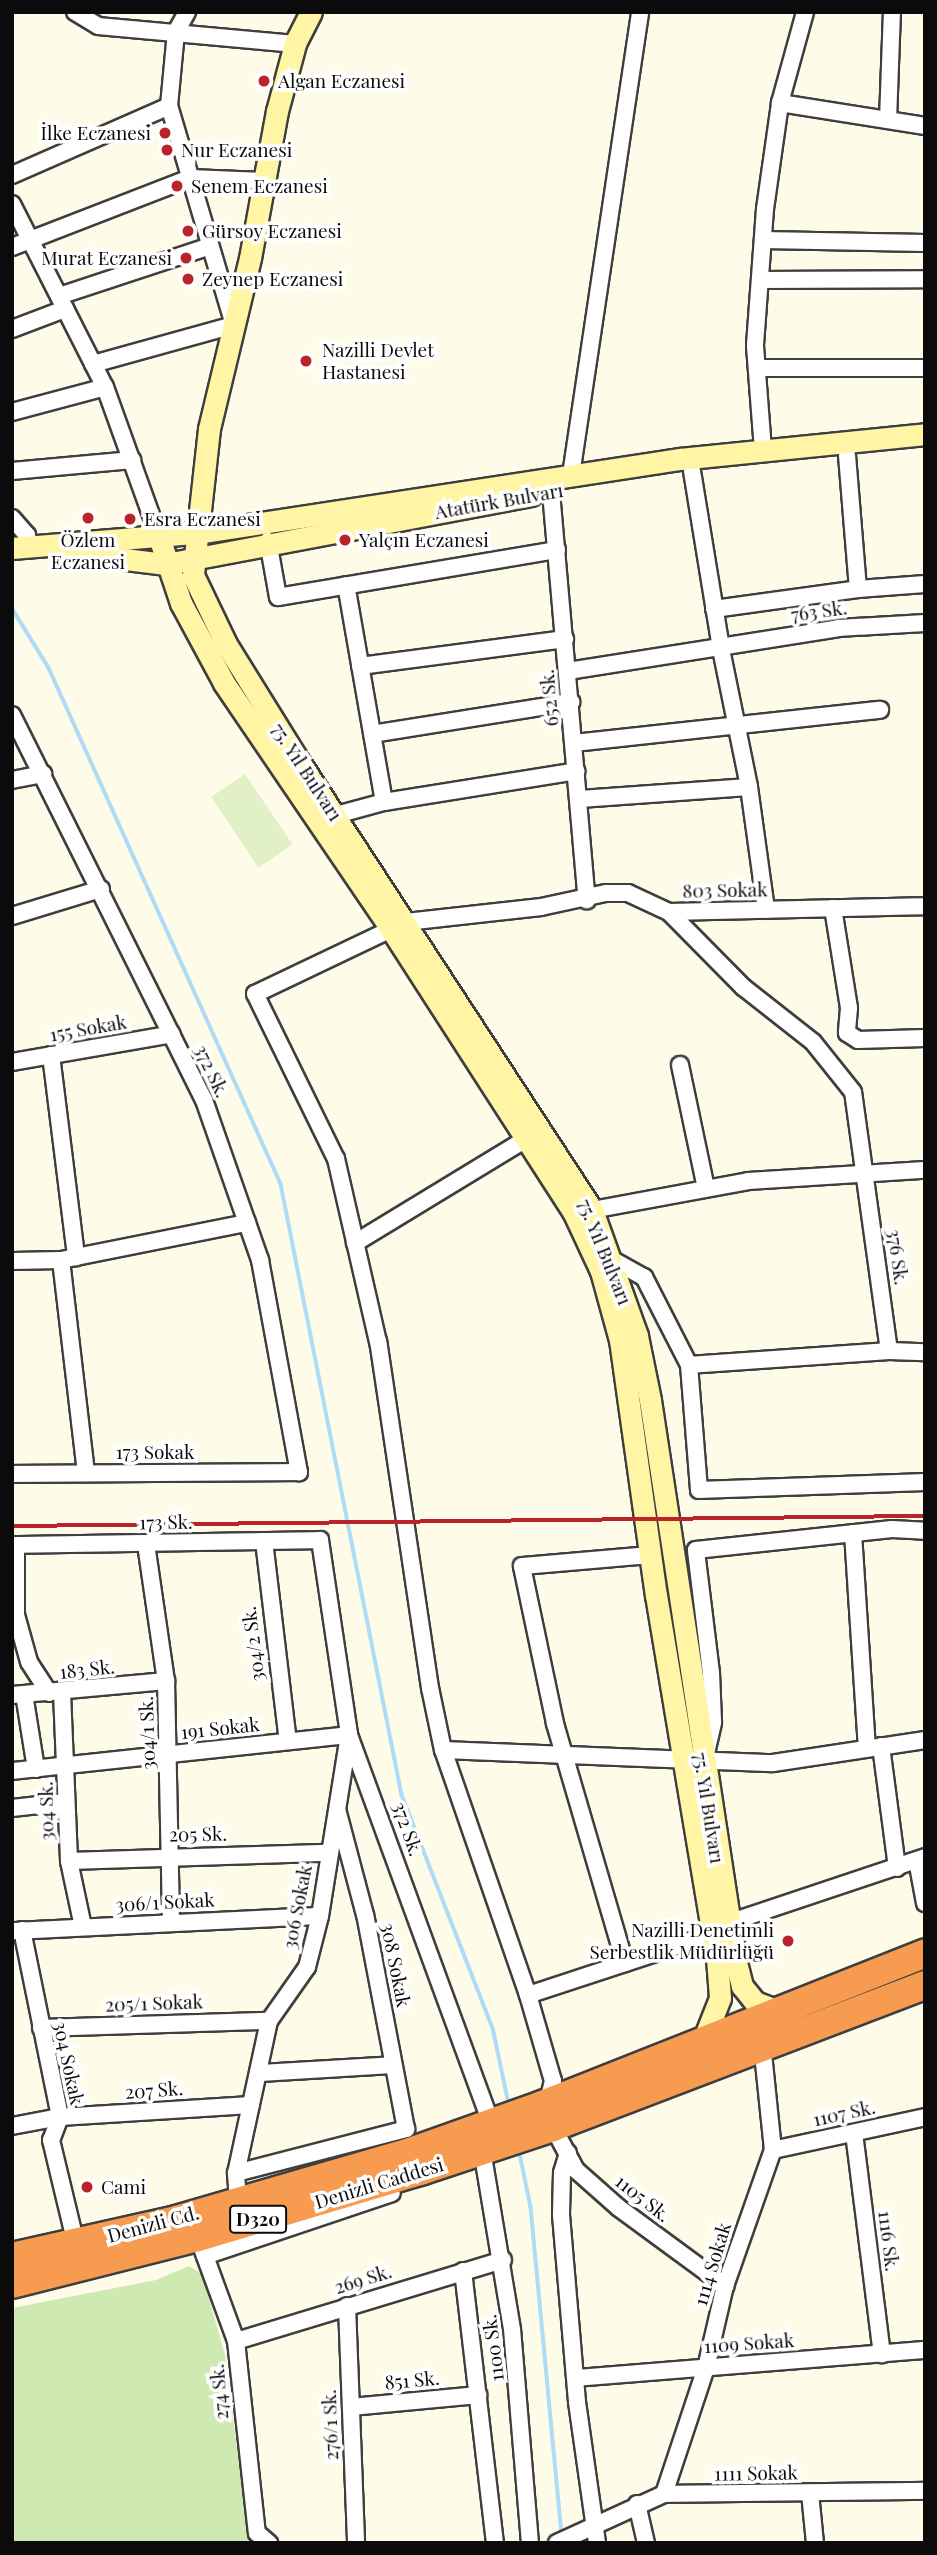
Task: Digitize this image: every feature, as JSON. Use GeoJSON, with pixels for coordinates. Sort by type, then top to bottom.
{"type":"FeatureCollection","features":[{"type":"Feature","properties":{"kind":"highway","name":"D320"},"geometry":{"type":"LineString","coordinates":[[409,2140],[490,2145],[547,2111],[704,2040],[925,1953]]}},
{"type":"Feature","properties":{"kind":"highway","name":"D320"},"geometry":{"type":"LineString","coordinates":[[547,2111],[762,2044],[925,1984]]}},
{"type":"Feature","properties":{"kind":"highway","name":"Denizli Cd."},"geometry":{"type":"LineString","coordinates":[[12,2257],[76,2244],[237,2187],[409,2140]]}},
{"type":"Feature","properties":{"kind":"highway","name":"Denizli Caddesi"},"geometry":{"type":"LineString","coordinates":[[12,2284],[202,2246],[490,2145]]}},
{"type":"Feature","properties":{"kind":"main road","name":"75. Yıl Bulvarı"},"geometry":{"type":"LineString","coordinates":[[311,12],[295,44],[209,429],[195,533],[195,583],[226,644],[336,816],[398,926],[526,1139],[573,1211],[601,1271],[620,1340],[651,1555],[697,1761]]}},
{"type":"Feature","properties":{"kind":"main road","name":"Atatürk Bulvarı"},"geometry":{"type":"LineString","coordinates":[[25,547],[195,533],[571,475],[763,450],[925,434]]}},
{"type":"Feature","properties":{"kind":"main road","name":"Atatürk Bulvarı"},"geometry":{"type":"LineString","coordinates":[[25,547],[166,564],[268,541],[551,492],[692,471],[925,447]]}},
{"type":"Feature","properties":{"kind":"main road","name":"75. Yıl Bulvarı"},"geometry":{"type":"LineString","coordinates":[[159,537],[181,603],[224,682],[398,926],[592,1210],[611,1259],[637,1336],[650,1400],[721,1928],[720,1998],[704,2040]]}},
{"type":"Feature","properties":{"kind":"main road","name":"75. Yıl Bulvarı"},"geometry":{"type":"LineString","coordinates":[[721,1928],[742,1986],[755,2002],[779,2011]]}},
{"type":"Feature","properties":{"kind":"street"},"geometry":{"type":"LineString","coordinates":[[75,12],[98,26],[295,44]]}},
{"type":"Feature","properties":{"kind":"street"},"geometry":{"type":"LineString","coordinates":[[93,364],[234,325],[169,106],[176,32],[187,12]]}},
{"type":"Feature","properties":{"kind":"street"},"geometry":{"type":"LineString","coordinates":[[571,475],[640,12]]}},
{"type":"Feature","properties":{"kind":"street"},"geometry":{"type":"LineString","coordinates":[[763,450],[757,368],[762,240],[780,103],[805,12]]}},
{"type":"Feature","properties":{"kind":"street"},"geometry":{"type":"LineString","coordinates":[[888,120],[892,12]]}},
{"type":"Feature","properties":{"kind":"street"},"geometry":{"type":"LineString","coordinates":[[780,103],[925,125]]}},
{"type":"Feature","properties":{"kind":"street"},"geometry":{"type":"LineString","coordinates":[[12,175],[169,106]]}},
{"type":"Feature","properties":{"kind":"street"},"geometry":{"type":"LineString","coordinates":[[12,247],[190,178],[264,181]]}},
{"type":"Feature","properties":{"kind":"street"},"geometry":{"type":"LineString","coordinates":[[12,204],[104,387],[159,537]]}},
{"type":"Feature","properties":{"kind":"street"},"geometry":{"type":"LineString","coordinates":[[762,240],[925,243]]}},
{"type":"Feature","properties":{"kind":"street"},"geometry":{"type":"LineString","coordinates":[[12,330],[62,303],[210,246]]}},
{"type":"Feature","properties":{"kind":"street"},"geometry":{"type":"LineString","coordinates":[[760,280],[925,279]]}},
{"type":"Feature","properties":{"kind":"street"},"geometry":{"type":"LineString","coordinates":[[757,368],[925,368]]}},
{"type":"Feature","properties":{"kind":"street"},"geometry":{"type":"LineString","coordinates":[[12,412],[104,387]]}},
{"type":"Feature","properties":{"kind":"street"},"geometry":{"type":"LineString","coordinates":[[848,455],[858,589]]}},
{"type":"Feature","properties":{"kind":"street"},"geometry":{"type":"LineString","coordinates":[[12,471],[132,460]]}},
{"type":"Feature","properties":{"kind":"street"},"geometry":{"type":"LineString","coordinates":[[692,471],[720,649],[749,787],[766,910]]}},
{"type":"Feature","properties":{"kind":"street","name":"652 Sk."},"geometry":{"type":"LineString","coordinates":[[551,492],[587,900]]}},
{"type":"Feature","properties":{"kind":"street"},"geometry":{"type":"LineString","coordinates":[[12,518],[27,535],[25,547]]}},
{"type":"Feature","properties":{"kind":"street"},"geometry":{"type":"LineString","coordinates":[[268,541],[278,597],[557,550]]}},
{"type":"Feature","properties":{"kind":"street"},"geometry":{"type":"LineString","coordinates":[[714,609],[858,589],[925,584]]}},
{"type":"Feature","properties":{"kind":"street"},"geometry":{"type":"LineString","coordinates":[[346,585],[384,802]]}},
{"type":"Feature","properties":{"kind":"street","name":"763 Sk."},"geometry":{"type":"LineString","coordinates":[[568,671],[720,649],[838,628],[925,623]]}},
{"type":"Feature","properties":{"kind":"street"},"geometry":{"type":"LineString","coordinates":[[360,666],[565,639]]}},
{"type":"Feature","properties":{"kind":"street"},"geometry":{"type":"LineString","coordinates":[[372,734],[571,702]]}},
{"type":"Feature","properties":{"kind":"street"},"geometry":{"type":"LineString","coordinates":[[575,743],[880,710]]}},
{"type":"Feature","properties":{"kind":"street","name":"372 Sk."},"geometry":{"type":"LineString","coordinates":[[12,715],[204,1100],[260,1259],[299,1472]]}},
{"type":"Feature","properties":{"kind":"street"},"geometry":{"type":"LineString","coordinates":[[336,816],[384,802],[577,771]]}},
{"type":"Feature","properties":{"kind":"street"},"geometry":{"type":"LineString","coordinates":[[12,780],[43,774]]}},
{"type":"Feature","properties":{"kind":"street"},"geometry":{"type":"LineString","coordinates":[[580,799],[749,787]]}},
{"type":"Feature","properties":{"kind":"street"},"geometry":{"type":"LineString","coordinates":[[12,916],[101,889]]}},
{"type":"Feature","properties":{"kind":"street","name":"803 Sokak"},"geometry":{"type":"LineString","coordinates":[[355,1243],[336,1159],[256,994],[398,926],[587,900],[606,893],[628,894],[668,912],[925,906]]}},
{"type":"Feature","properties":{"kind":"street"},"geometry":{"type":"LineString","coordinates":[[833,908],[849,1008],[848,1034],[858,1040],[925,1038]]}},
{"type":"Feature","properties":{"kind":"street","name":"376 Sk."},"geometry":{"type":"LineString","coordinates":[[668,912],[743,987],[813,1042],[853,1092],[889,1351]]}},
{"type":"Feature","properties":{"kind":"street","name":"155 Sokak"},"geometry":{"type":"LineString","coordinates":[[12,1062],[172,1034]]}},
{"type":"Feature","properties":{"kind":"street"},"geometry":{"type":"LineString","coordinates":[[51,1055],[86,1473]]}},
{"type":"Feature","properties":{"kind":"street"},"geometry":{"type":"LineString","coordinates":[[680,1065],[706,1188]]}},
{"type":"Feature","properties":{"kind":"street"},"geometry":{"type":"LineString","coordinates":[[526,1139],[355,1243],[378,1342],[430,1688],[443,1750],[528,1995],[553,2081],[547,2111]]}},
{"type":"Feature","properties":{"kind":"street"},"geometry":{"type":"LineString","coordinates":[[592,1210],[706,1188],[925,1170]]}},
{"type":"Feature","properties":{"kind":"street"},"geometry":{"type":"LineString","coordinates":[[12,1261],[68,1259],[247,1223]]}},
{"type":"Feature","properties":{"kind":"street"},"geometry":{"type":"LineString","coordinates":[[611,1259],[643,1277],[689,1365],[699,1490],[925,1482]]}},
{"type":"Feature","properties":{"kind":"street"},"geometry":{"type":"LineString","coordinates":[[689,1365],[889,1351],[925,1352]]}},
{"type":"Feature","properties":{"kind":"street","name":"173 Sokak"},"geometry":{"type":"LineString","coordinates":[[12,1474],[299,1472]]}},
{"type":"Feature","properties":{"kind":"street"},"geometry":{"type":"LineString","coordinates":[[697,1761],[713,1721],[712,1685],[696,1550],[853,1532],[925,1531]]}},
{"type":"Feature","properties":{"kind":"street"},"geometry":{"type":"LineString","coordinates":[[853,1532],[874,1748],[897,1868]]}},
{"type":"Feature","properties":{"kind":"street","name":"372 Sk."},"geometry":{"type":"LineString","coordinates":[[320,1540],[349,1735],[490,2145]]}},
{"type":"Feature","properties":{"kind":"street","name":"173 Sk."},"geometry":{"type":"LineString","coordinates":[[14,1545],[320,1540]]}},
{"type":"Feature","properties":{"kind":"street","name":"304/2 Sk."},"geometry":{"type":"LineString","coordinates":[[264,1541],[288,1741]]}},
{"type":"Feature","properties":{"kind":"street","name":"304/1 Sk."},"geometry":{"type":"LineString","coordinates":[[146,1544],[166,1681],[172,1856],[171,1923]]}},
{"type":"Feature","properties":{"kind":"street","name":"304 Sk."},"geometry":{"type":"LineString","coordinates":[[14,1545],[16,1615],[29,1662],[56,1693],[66,1764],[69,1861],[83,1927]]}},
{"type":"Feature","properties":{"kind":"street"},"geometry":{"type":"LineString","coordinates":[[625,1963],[564,1755],[522,1566],[651,1555]]}},
{"type":"Feature","properties":{"kind":"street","name":"183 Sk."},"geometry":{"type":"LineString","coordinates":[[18,1694],[56,1693],[166,1681]]}},
{"type":"Feature","properties":{"kind":"street"},"geometry":{"type":"LineString","coordinates":[[18,1694],[36,1769]]}},
{"type":"Feature","properties":{"kind":"street","name":"191 Sokak"},"geometry":{"type":"LineString","coordinates":[[12,1771],[349,1735]]}},
{"type":"Feature","properties":{"kind":"street","name":"306 Sokak"},"geometry":{"type":"LineString","coordinates":[[237,2187],[251,2105],[270,2021],[307,1967],[320,1916],[349,1735]]}},
{"type":"Feature","properties":{"kind":"street"},"geometry":{"type":"LineString","coordinates":[[443,1750],[773,1763],[925,1740]]}},
{"type":"Feature","properties":{"kind":"street"},"geometry":{"type":"LineString","coordinates":[[12,1808],[66,1802]]}},
{"type":"Feature","properties":{"kind":"street","name":"308 Sokak"},"geometry":{"type":"LineString","coordinates":[[337,1811],[365,1915],[409,2140]]}},
{"type":"Feature","properties":{"kind":"street","name":"205 Sk."},"geometry":{"type":"LineString","coordinates":[[69,1861],[328,1853]]}},
{"type":"Feature","properties":{"kind":"street"},"geometry":{"type":"LineString","coordinates":[[528,1995],[921,1858],[925,1903]]}},
{"type":"Feature","properties":{"kind":"street","name":"306/1 Sokak"},"geometry":{"type":"LineString","coordinates":[[17,1930],[320,1916]]}},
{"type":"Feature","properties":{"kind":"street","name":"304 Sokak"},"geometry":{"type":"LineString","coordinates":[[17,1930],[60,2117],[51,2140],[76,2244]]}},
{"type":"Feature","properties":{"kind":"street","name":"205/1 Sokak"},"geometry":{"type":"LineString","coordinates":[[41,2028],[270,2021]]}},
{"type":"Feature","properties":{"kind":"street","name":"1114 Sokak"},"geometry":{"type":"LineString","coordinates":[[664,2494],[706,2368],[725,2286],[773,2150],[762,2044]]}},
{"type":"Feature","properties":{"kind":"street"},"geometry":{"type":"LineString","coordinates":[[260,2073],[393,2065]]}},
{"type":"Feature","properties":{"kind":"street","name":"207 Sk."},"geometry":{"type":"LineString","coordinates":[[12,2126],[60,2117],[251,2105]]}},
{"type":"Feature","properties":{"kind":"street","name":"1105 Sk."},"geometry":{"type":"LineString","coordinates":[[547,2111],[576,2170],[619,2208],[725,2286]]}},
{"type":"Feature","properties":{"kind":"street","name":"1107 Sk."},"geometry":{"type":"LineString","coordinates":[[773,2150],[925,2117]]}},
{"type":"Feature","properties":{"kind":"street","name":"1116 Sk."},"geometry":{"type":"LineString","coordinates":[[854,2133],[882,2354]]}},
{"type":"Feature","properties":{"kind":"street","name":"1100 Sk."},"geometry":{"type":"LineString","coordinates":[[490,2145],[526,2461],[530,2543]]}},
{"type":"Feature","properties":{"kind":"street"},"geometry":{"type":"LineString","coordinates":[[568,2153],[562,2173],[561,2215],[576,2378],[597,2543]]}},
{"type":"Feature","properties":{"kind":"street","name":"274 Sk."},"geometry":{"type":"LineString","coordinates":[[202,2246],[236,2341],[257,2533],[269,2543]]}},
{"type":"Feature","properties":{"kind":"street","name":"269 Sk."},"geometry":{"type":"LineString","coordinates":[[236,2341],[503,2260]]}},
{"type":"Feature","properties":{"kind":"street","name":"1100 Sk."},"geometry":{"type":"LineString","coordinates":[[463,2271],[495,2543]]}},
{"type":"Feature","properties":{"kind":"street","name":"276/1 Sk."},"geometry":{"type":"LineString","coordinates":[[347,2306],[356,2543]]}},
{"type":"Feature","properties":{"kind":"street","name":"1109 Sokak"},"geometry":{"type":"LineString","coordinates":[[576,2378],[925,2350]]}},
{"type":"Feature","properties":{"kind":"street","name":"851 Sk."},"geometry":{"type":"LineString","coordinates":[[351,2407],[478,2395]]}},
{"type":"Feature","properties":{"kind":"street","name":"1111 Sokak"},"geometry":{"type":"LineString","coordinates":[[557,2543],[637,2504],[664,2494],[925,2491]]}},
{"type":"Feature","properties":{"kind":"street"},"geometry":{"type":"LineString","coordinates":[[810,2493],[815,2543]]}},
{"type":"Feature","properties":{"kind":"street"},"geometry":{"type":"LineString","coordinates":[[637,2504],[646,2543]]}},
{"type":"Feature","properties":{"kind":"green space"},"geometry":{"type":"Polygon","coordinates":[[[245,774],[293,844],[259,867],[211,797],[245,774]]]}},
{"type":"Feature","properties":{"kind":"green space"},"geometry":{"type":"Polygon","coordinates":[[[189,2266],[202,2274],[225,2355],[249,2543],[12,2543],[12,2308],[156,2280],[189,2266]]]}},
{"type":"Feature","properties":{"kind":"waterway"},"geometry":{"type":"LineString","coordinates":[[12,608],[49,668],[281,1184],[402,1795],[493,2028],[509,2104]]}},
{"type":"Feature","properties":{"kind":"waterway"},"geometry":{"type":"LineString","coordinates":[[519,2149],[531,2207],[562,2534]]}},
{"type":"Feature","properties":{"kind":"railway"},"geometry":{"type":"LineString","coordinates":[[12,1526],[925,1516]]}},
{"type":"Feature","properties":{"kind":"place","name":"Algan Eczanesi"},"geometry":{"type":"Point","coordinates":[264,81]}},
{"type":"Feature","properties":{"kind":"place","name":"İlke Eczanesi"},"geometry":{"type":"Point","coordinates":[165,133]}},
{"type":"Feature","properties":{"kind":"place","name":"Nur Eczanesi"},"geometry":{"type":"Point","coordinates":[167,150]}},
{"type":"Feature","properties":{"kind":"place","name":"Senem Eczanesi"},"geometry":{"type":"Point","coordinates":[177,186]}},
{"type":"Feature","properties":{"kind":"place","name":"Gürsoy Eczanesi"},"geometry":{"type":"Point","coordinates":[188,231]}},
{"type":"Feature","properties":{"kind":"place","name":"Murat Eczanesi"},"geometry":{"type":"Point","coordinates":[186,258]}},
{"type":"Feature","properties":{"kind":"place","name":"Zeynep Eczanesi"},"geometry":{"type":"Point","coordinates":[188,279]}},
{"type":"Feature","properties":{"kind":"place","name":"Nazilli Devlet Hastanesi"},"geometry":{"type":"Point","coordinates":[306,361]}},
{"type":"Feature","properties":{"kind":"place","name":"Özlem Eczanesi"},"geometry":{"type":"Point","coordinates":[88,518]}},
{"type":"Feature","properties":{"kind":"place","name":"Esra Eczanesi"},"geometry":{"type":"Point","coordinates":[130,519]}},
{"type":"Feature","properties":{"kind":"place","name":"Yalçın Eczanesi"},"geometry":{"type":"Point","coordinates":[345,540]}},
{"type":"Feature","properties":{"kind":"place","name":"Nazilli Denetimli Serbestlik Müdürlüğü"},"geometry":{"type":"Point","coordinates":[788,1941]}},
{"type":"Feature","properties":{"kind":"place","name":"Cami"},"geometry":{"type":"Point","coordinates":[87,2187]}}]}
